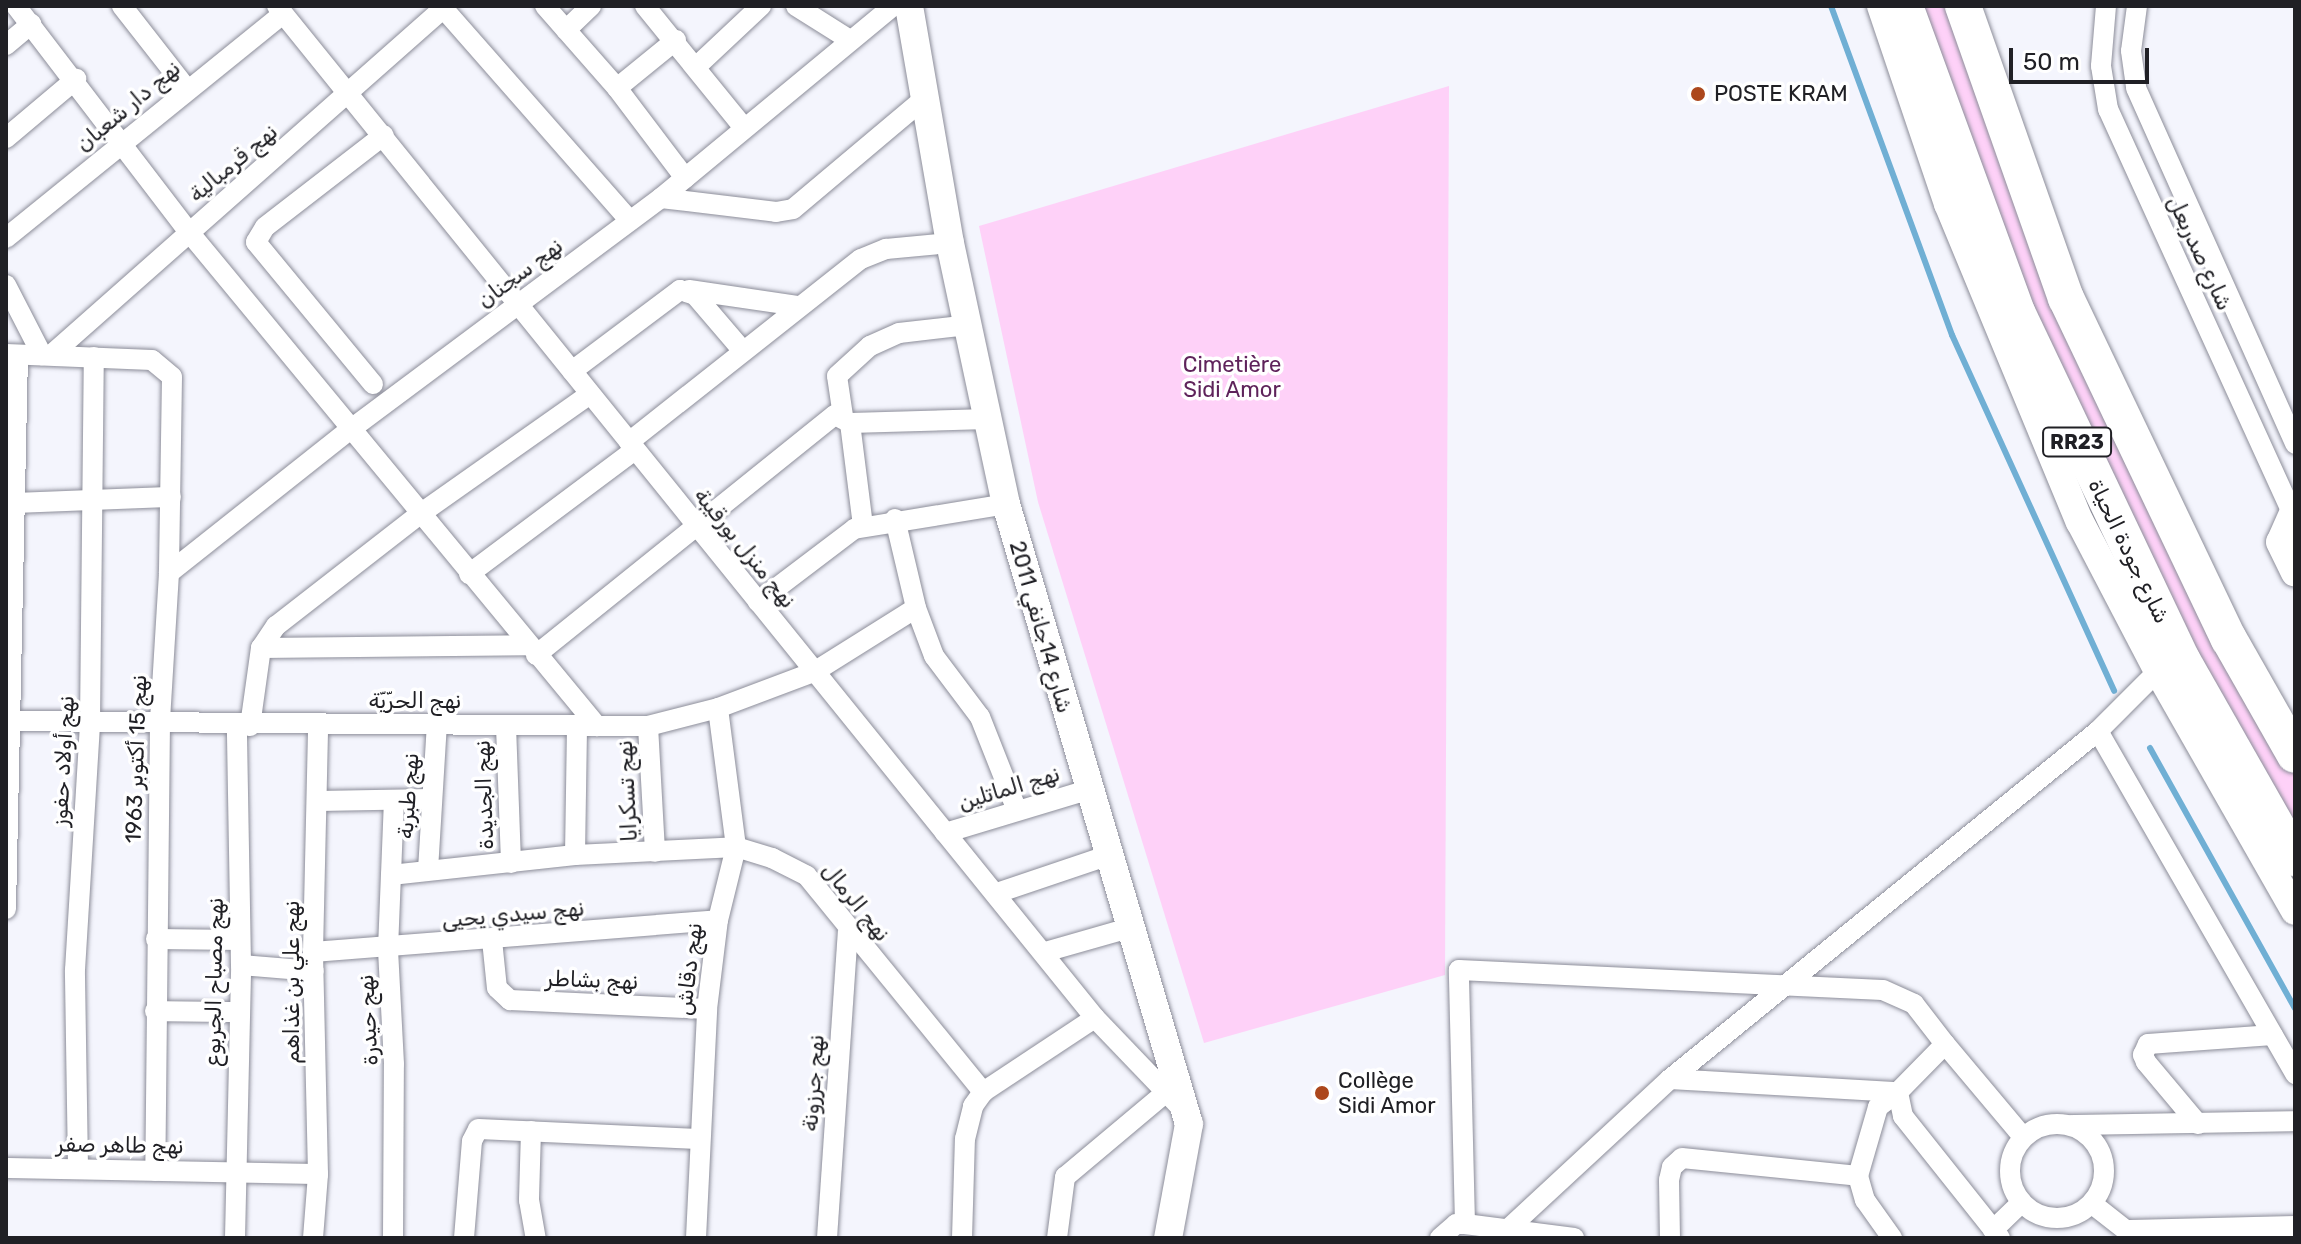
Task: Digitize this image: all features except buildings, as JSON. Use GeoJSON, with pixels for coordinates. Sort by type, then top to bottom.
{"type":"FeatureCollection","features":[{"type":"Feature","properties":{"kind":"highway","name":"شارع جودة الحياة"},"geometry":{"type":"LineString","coordinates":[[1905,6],[1954,150],[2045,372],[2183,661],[2295,858]]}},
{"type":"Feature","properties":{"kind":"highway","name":"RR23"},"geometry":{"type":"LineString","coordinates":[[1963,6],[2066,298],[2229,639],[2295,755]]}},
{"type":"Feature","properties":{"kind":"street"},"geometry":{"type":"LineString","coordinates":[[16,6],[76,79],[189,232],[532,650],[587,726],[575,855]]}},
{"type":"Feature","properties":{"kind":"street"},"geometry":{"type":"LineString","coordinates":[[122,6],[186,88]]}},
{"type":"Feature","properties":{"kind":"street"},"geometry":{"type":"LineString","coordinates":[[545,6],[617,88],[685,178]]}},
{"type":"Feature","properties":{"kind":"street"},"geometry":{"type":"LineString","coordinates":[[566,30],[591,6]]}},
{"type":"Feature","properties":{"kind":"street"},"geometry":{"type":"LineString","coordinates":[[645,6],[676,40],[744,128]]}},
{"type":"Feature","properties":{"kind":"street"},"geometry":{"type":"LineString","coordinates":[[697,66],[761,6]]}},
{"type":"Feature","properties":{"kind":"street"},"geometry":{"type":"LineString","coordinates":[[796,6],[850,40]]}},
{"type":"Feature","properties":{"kind":"street","name":"نهج سجنان"},"geometry":{"type":"LineString","coordinates":[[169,573],[351,429],[661,198],[893,6]]}},
{"type":"Feature","properties":{"kind":"street","name":"شارع 14جانفي 2011"},"geometry":{"type":"LineString","coordinates":[[909,6],[950,243],[1006,504],[1087,790],[1186,1113],[1189,1141],[1168,1238]]}},
{"type":"Feature","properties":{"kind":"street"},"geometry":{"type":"LineString","coordinates":[[1881,6],[1996,328],[2080,522],[2158,671],[2295,911]]}},
{"type":"Feature","properties":{"kind":"street","name":"شارع صدربعل"},"geometry":{"type":"LineString","coordinates":[[2106,6],[2101,66],[2108,109],[2293,510]]}},
{"type":"Feature","properties":{"kind":"street","name":"شارع صدربعل"},"geometry":{"type":"LineString","coordinates":[[2137,6],[2131,51],[2141,102],[2295,444]]}},
{"type":"Feature","properties":{"kind":"street"},"geometry":{"type":"LineString","coordinates":[[445,7],[630,221]]}},
{"type":"Feature","properties":{"kind":"street","name":"نهج قرمبالية"},"geometry":{"type":"LineString","coordinates":[[46,355],[351,94],[445,7]]}},
{"type":"Feature","properties":{"kind":"street","name":"نهج دار شعبان"},"geometry":{"type":"LineString","coordinates":[[6,238],[280,10]]}},
{"type":"Feature","properties":{"kind":"street","name":"نهج منزل بورقيبة"},"geometry":{"type":"LineString","coordinates":[[280,10],[384,135],[695,526],[1045,952],[1095,1018],[1164,1094],[1186,1113]]}},
{"type":"Feature","properties":{"kind":"street"},"geometry":{"type":"LineString","coordinates":[[6,45],[31,24]]}},
{"type":"Feature","properties":{"kind":"street"},"geometry":{"type":"LineString","coordinates":[[617,88],[676,40]]}},
{"type":"Feature","properties":{"kind":"street"},"geometry":{"type":"LineString","coordinates":[[6,138],[76,79]]}},
{"type":"Feature","properties":{"kind":"street"},"geometry":{"type":"LineString","coordinates":[[661,198],[776,212],[793,209],[927,96]]}},
{"type":"Feature","properties":{"kind":"street"},"geometry":{"type":"LineString","coordinates":[[373,384],[256,242],[265,227],[384,135]]}},
{"type":"Feature","properties":{"kind":"street"},"geometry":{"type":"LineString","coordinates":[[469,574],[861,259],[886,249],[950,243]]}},
{"type":"Feature","properties":{"kind":"street"},"geometry":{"type":"LineString","coordinates":[[6,285],[46,355]]}},
{"type":"Feature","properties":{"kind":"street"},"geometry":{"type":"LineString","coordinates":[[572,371],[672,294],[689,290],[799,306]]}},
{"type":"Feature","properties":{"kind":"street"},"geometry":{"type":"LineString","coordinates":[[689,290],[743,351]]}},
{"type":"Feature","properties":{"kind":"street"},"geometry":{"type":"LineString","coordinates":[[863,526],[837,376],[870,346],[899,333],[968,325]]}},
{"type":"Feature","properties":{"kind":"street"},"geometry":{"type":"LineString","coordinates":[[6,909],[12,355],[94,357]]}},
{"type":"Feature","properties":{"kind":"street","name":"نهج 15 أكتوبر 1963"},"geometry":{"type":"LineString","coordinates":[[94,357],[152,360],[172,377],[169,573],[160,722],[155,1171]]}},
{"type":"Feature","properties":{"kind":"street","name":"نهج أولاد حفوز"},"geometry":{"type":"LineString","coordinates":[[78,1168],[75,970],[90,722],[95,499],[94,357]]}},
{"type":"Feature","properties":{"kind":"street"},"geometry":{"type":"LineString","coordinates":[[261,648],[276,626],[420,514],[590,394]]}},
{"type":"Feature","properties":{"kind":"street"},"geometry":{"type":"LineString","coordinates":[[261,648],[532,650],[835,415],[846,420],[988,419]]}},
{"type":"Feature","properties":{"kind":"street"},"geometry":{"type":"LineString","coordinates":[[12,503],[171,497]]}},
{"type":"Feature","properties":{"kind":"street"},"geometry":{"type":"LineString","coordinates":[[758,602],[863,526],[1006,504]]}},
{"type":"Feature","properties":{"kind":"street"},"geometry":{"type":"LineString","coordinates":[[2293,510],[2280,542],[2295,573]]}},
{"type":"Feature","properties":{"kind":"street"},"geometry":{"type":"LineString","coordinates":[[895,519],[916,608],[934,656],[980,717],[1016,808]]}},
{"type":"Feature","properties":{"kind":"street","name":"نهج الحرّيّة"},"geometry":{"type":"LineString","coordinates":[[7,721],[244,726],[648,726],[718,708],[814,672],[916,608]]}},
{"type":"Feature","properties":{"kind":"street","name":"نهج مصباح الجربوع"},"geometry":{"type":"LineString","coordinates":[[235,1238],[233,1172],[241,965],[244,726],[261,648]]}},
{"type":"Feature","properties":{"kind":"street"},"geometry":{"type":"LineString","coordinates":[[1507,1230],[1670,1079],[2098,731],[2158,671]]}},
{"type":"Feature","properties":{"kind":"street","name":"نهج دقاش"},"geometry":{"type":"LineString","coordinates":[[696,1238],[707,1009],[718,920],[736,847],[718,708]]}},
{"type":"Feature","properties":{"kind":"street","name":"نهج طبربة"},"geometry":{"type":"LineString","coordinates":[[428,870],[437,724]]}},
{"type":"Feature","properties":{"kind":"street","name":"نهج علي بن غذاهم"},"geometry":{"type":"LineString","coordinates":[[313,1238],[318,1174],[314,962],[318,725]]}},
{"type":"Feature","properties":{"kind":"street","name":"نهج الجديدة"},"geometry":{"type":"LineString","coordinates":[[506,726],[511,863]]}},
{"type":"Feature","properties":{"kind":"street","name":"نهج تسكرايا"},"geometry":{"type":"LineString","coordinates":[[648,726],[655,852]]}},
{"type":"Feature","properties":{"kind":"street"},"geometry":{"type":"LineString","coordinates":[[2098,731],[2295,1074]]}},
{"type":"Feature","properties":{"kind":"street","name":"نهج الماتلين"},"geometry":{"type":"LineString","coordinates":[[945,833],[1016,808],[1087,790]]}},
{"type":"Feature","properties":{"kind":"street"},"geometry":{"type":"LineString","coordinates":[[319,801],[430,799]]}},
{"type":"Feature","properties":{"kind":"street","name":"نهج حيدرة"},"geometry":{"type":"LineString","coordinates":[[393,1238],[388,949],[394,800]]}},
{"type":"Feature","properties":{"kind":"street","name":"نهج الرمال"},"geometry":{"type":"LineString","coordinates":[[391,875],[575,855],[736,847],[807,876],[848,932],[983,1092]]}},
{"type":"Feature","properties":{"kind":"street"},"geometry":{"type":"LineString","coordinates":[[997,893],[1109,855]]}},
{"type":"Feature","properties":{"kind":"street","name":"نهج سيدي يحيى"},"geometry":{"type":"LineString","coordinates":[[241,965],[314,962],[388,949],[718,920]]}},
{"type":"Feature","properties":{"kind":"street"},"geometry":{"type":"LineString","coordinates":[[1045,952],[1129,928]]}},
{"type":"Feature","properties":{"kind":"street","name":"نهج جرزونة"},"geometry":{"type":"LineString","coordinates":[[827,1238],[848,932]]}},
{"type":"Feature","properties":{"kind":"street"},"geometry":{"type":"LineString","coordinates":[[156,939],[240,940]]}},
{"type":"Feature","properties":{"kind":"street","name":"نهج بشاطر"},"geometry":{"type":"LineString","coordinates":[[492,940],[497,988],[503,996],[523,1001],[707,1009]]}},
{"type":"Feature","properties":{"kind":"street"},"geometry":{"type":"LineString","coordinates":[[1465,1224],[1459,970],[1894,993],[1914,1004],[2023,1137]]}},
{"type":"Feature","properties":{"kind":"street"},"geometry":{"type":"LineString","coordinates":[[155,1011],[239,1012]]}},
{"type":"Feature","properties":{"kind":"street"},"geometry":{"type":"LineString","coordinates":[[962,1238],[965,1139],[983,1092],[1095,1018]]}},
{"type":"Feature","properties":{"kind":"street"},"geometry":{"type":"LineString","coordinates":[[2198,1124],[2146,1062],[2143,1055],[2148,1044],[2273,1035]]}},
{"type":"Feature","properties":{"kind":"street"},"geometry":{"type":"LineString","coordinates":[[1892,1238],[1865,1200],[1858,1176],[1878,1107],[1898,1092],[1945,1044]]}},
{"type":"Feature","properties":{"kind":"street"},"geometry":{"type":"LineString","coordinates":[[1670,1079],[1898,1092]]}},
{"type":"Feature","properties":{"kind":"street"},"geometry":{"type":"LineString","coordinates":[[1898,1092],[1903,1116],[1996,1234],[2022,1202]]}},
{"type":"Feature","properties":{"kind":"street"},"geometry":{"type":"LineString","coordinates":[[1057,1238],[1065,1177],[1164,1094]]}},
{"type":"Feature","properties":{"kind":"street"},"geometry":{"type":"LineString","coordinates":[[2095,1206],[2066,1218],[2046,1218],[2022,1202],[2009,1174],[2012,1154],[2023,1137],[2037,1128],[2070,1125],[2295,1121]]}},
{"type":"Feature","properties":{"kind":"street"},"geometry":{"type":"LineString","coordinates":[[2070,1125],[2097,1146],[2103,1162],[2095,1206]]}},
{"type":"Feature","properties":{"kind":"street"},"geometry":{"type":"LineString","coordinates":[[464,1238],[474,1133],[484,1126],[699,1139]]}},
{"type":"Feature","properties":{"kind":"street"},"geometry":{"type":"LineString","coordinates":[[531,1131],[529,1200],[536,1238]]}},
{"type":"Feature","properties":{"kind":"street"},"geometry":{"type":"LineString","coordinates":[[1670,1238],[1669,1180],[1672,1167],[1682,1158],[1858,1176]]}},
{"type":"Feature","properties":{"kind":"street","name":"نهج طاهر صفر"},"geometry":{"type":"LineString","coordinates":[[6,1168],[318,1174]]}},
{"type":"Feature","properties":{"kind":"street"},"geometry":{"type":"LineString","coordinates":[[2095,1206],[2133,1234],[2295,1226]]}},
{"type":"Feature","properties":{"kind":"street"},"geometry":{"type":"LineString","coordinates":[[1440,1238],[1456,1224],[1574,1238]]}},
{"type":"Feature","properties":{"kind":"green space"},"geometry":{"type":"Polygon","coordinates":[[[1915,6],[1944,6],[1990,134],[2295,773],[2295,833],[2193,653],[2029,310],[1915,6]]]}},
{"type":"Feature","properties":{"kind":"green space","name":"Cimetière Sidi Amor"},"geometry":{"type":"Polygon","coordinates":[[[1449,86],[1445,975],[1204,1043],[1038,502],[979,226],[1449,86]]]}},
{"type":"Feature","properties":{"kind":"waterway"},"geometry":{"type":"LineString","coordinates":[[1831,6],[1952,335],[2114,691]]}},
{"type":"Feature","properties":{"kind":"waterway"},"geometry":{"type":"LineString","coordinates":[[2150,748],[2295,1008]]}},
{"type":"Feature","properties":{"kind":"place","name":"POSTE KRAM"},"geometry":{"type":"Point","coordinates":[1698,94]}},
{"type":"Feature","properties":{"kind":"place","name":"Collège Sidi Amor"},"geometry":{"type":"Point","coordinates":[1322,1093]}}]}
